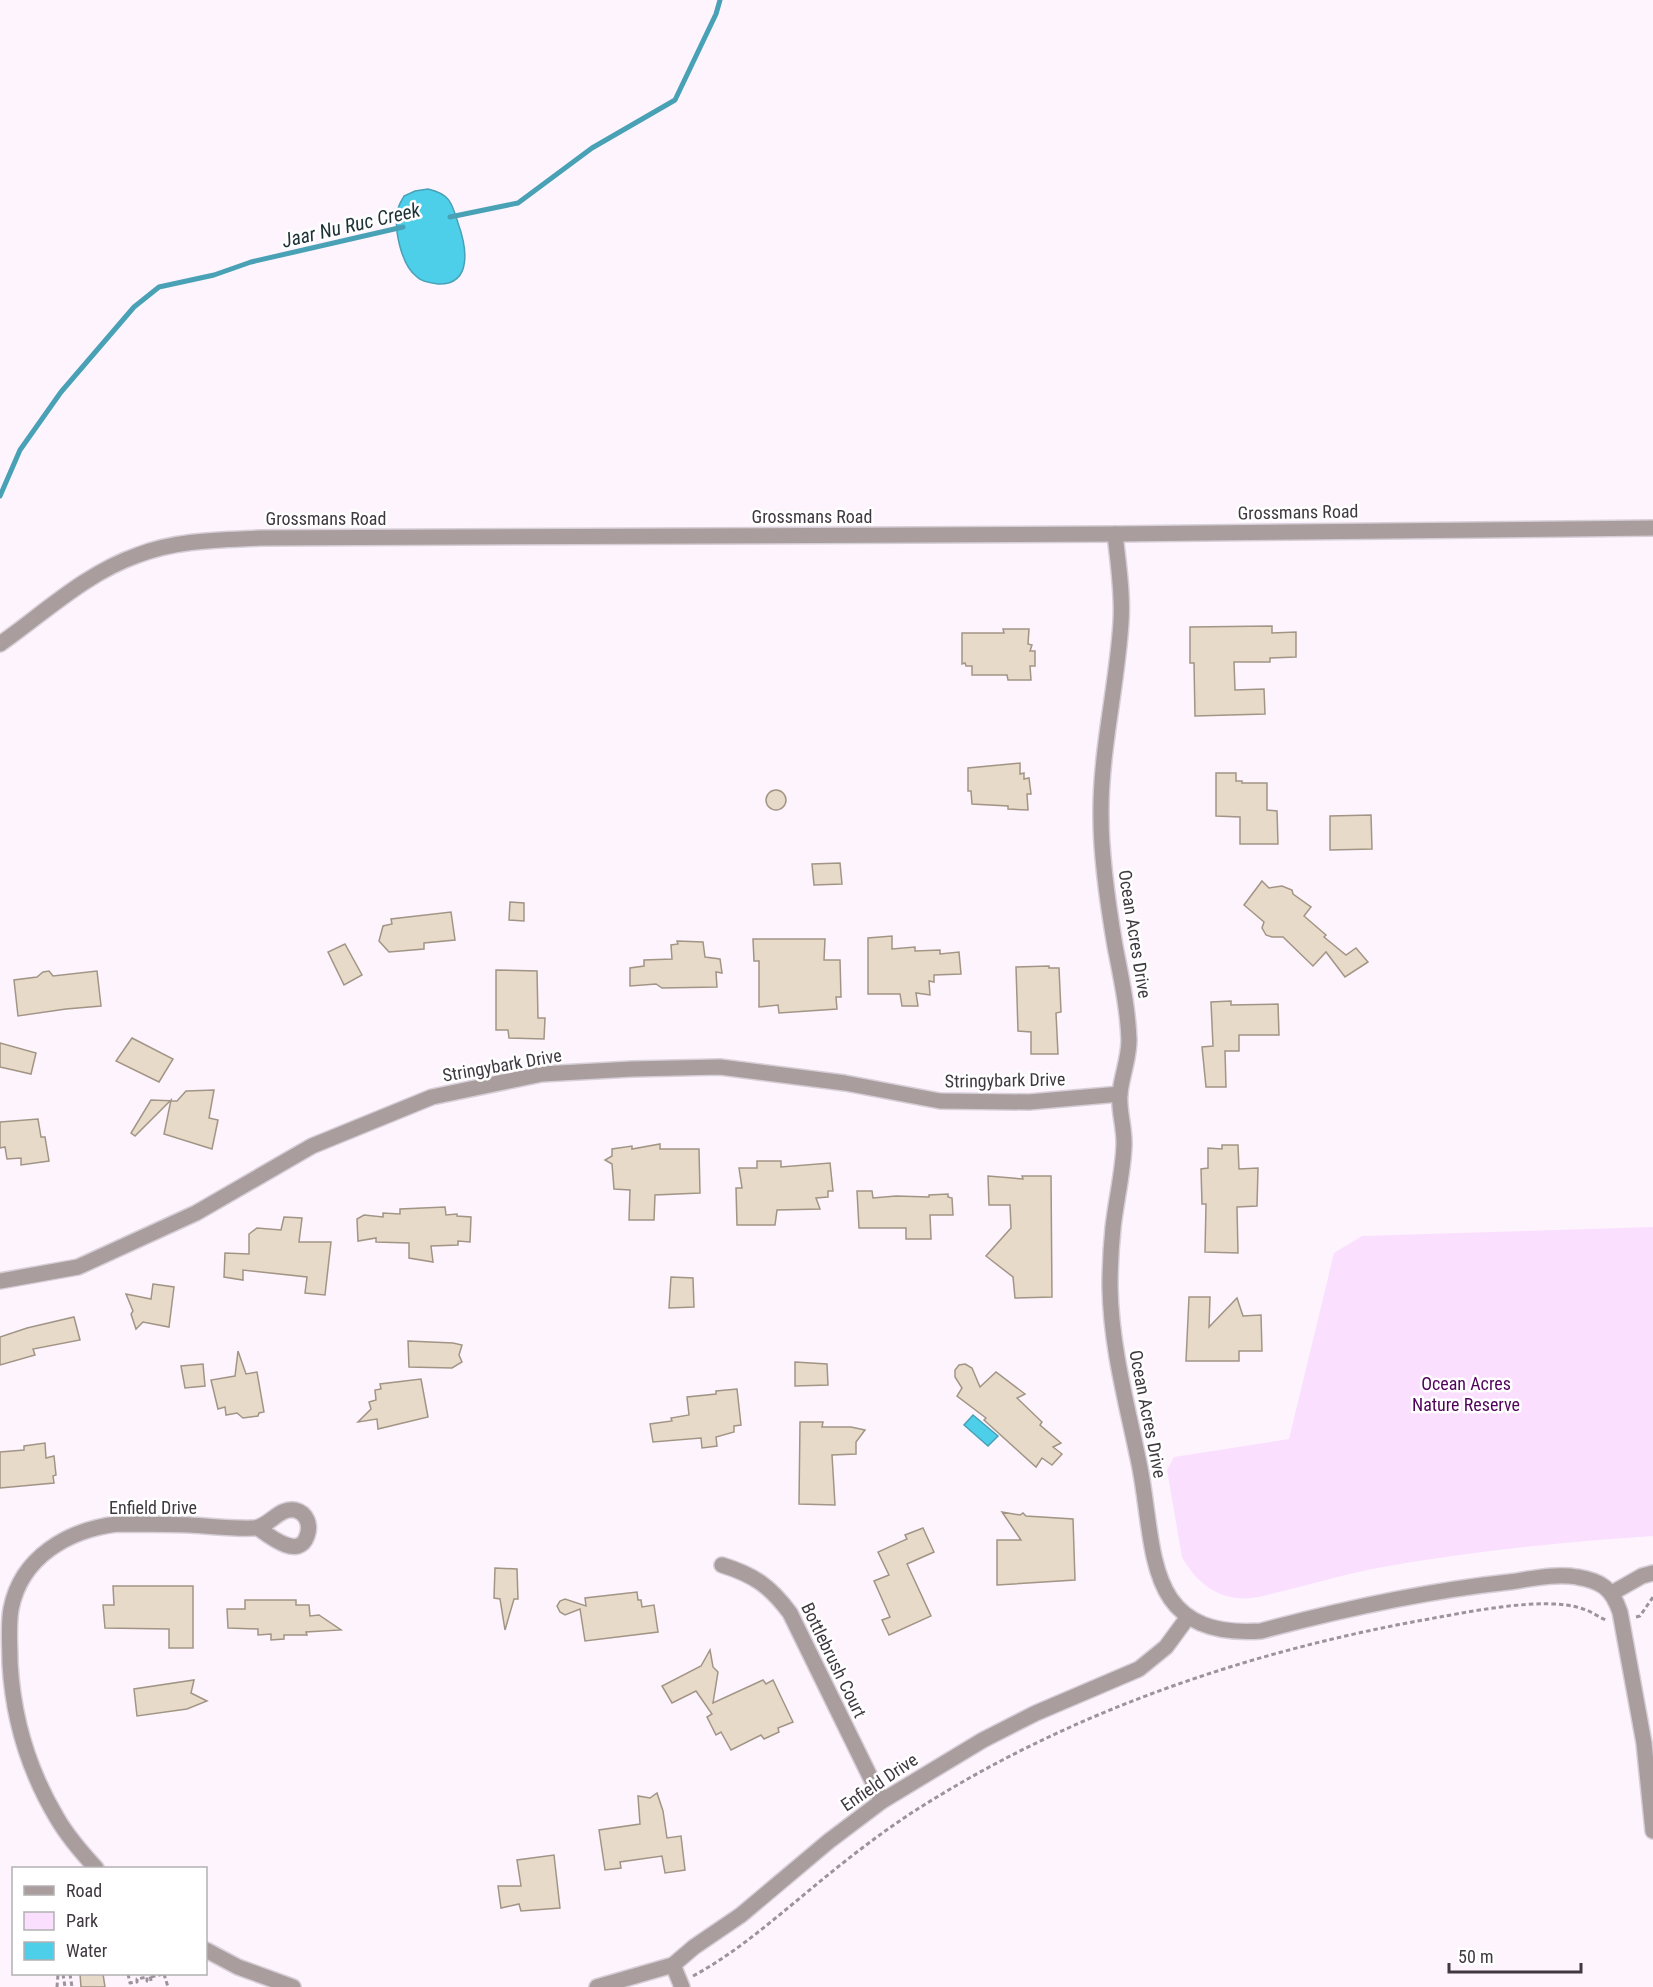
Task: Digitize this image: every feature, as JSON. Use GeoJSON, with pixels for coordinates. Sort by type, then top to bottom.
{"type":"FeatureCollection","features":[{"type":"Feature","properties":{"kind":"street","name":"Grossmans Road"},"geometry":{"type":"LineString","coordinates":[[0,644],[85,582],[111,567],[137,555],[171,545],[205,541],[260,538],[1115,534],[1653,528]]}},
{"type":"Feature","properties":{"kind":"street","name":"Ocean Acres Drive"},"geometry":{"type":"LineString","coordinates":[[1115,534],[1120,579],[1121,621],[1105,746],[1101,819],[1113,931],[1127,1014],[1128,1061],[1119,1094],[1124,1144],[1112,1240],[1112,1322],[1140,1469],[1153,1558],[1168,1595],[1178,1609],[1188,1617],[1215,1629],[1245,1632],[1261,1631],[1389,1600],[1461,1587],[1556,1576],[1576,1576],[1593,1581],[1612,1593]]}},
{"type":"Feature","properties":{"kind":"street","name":"Stringybark Drive"},"geometry":{"type":"LineString","coordinates":[[0,1281],[78,1267],[196,1213],[312,1146],[432,1097],[542,1074],[720,1067],[845,1083],[940,1101],[982,1103],[1029,1102],[1119,1094]]}},
{"type":"Feature","properties":{"kind":"street","name":"Enfield Drive"},"geometry":{"type":"LineString","coordinates":[[94,1867],[57,1819],[40,1787],[26,1752],[15,1713],[9,1637],[12,1608],[20,1584],[41,1555],[58,1542],[98,1526],[117,1524],[258,1528]]}},
{"type":"Feature","properties":{"kind":"street","name":"Bottlebrush Court"},"geometry":{"type":"LineString","coordinates":[[722,1565],[746,1572],[757,1579],[781,1601],[790,1613],[882,1801]]}},
{"type":"Feature","properties":{"kind":"street"},"geometry":{"type":"LineString","coordinates":[[1653,1573],[1642,1576],[1612,1593],[1620,1612],[1644,1743],[1653,1831]]}},
{"type":"Feature","properties":{"kind":"street","name":"Enfield Drive"},"geometry":{"type":"LineString","coordinates":[[597,1987],[673,1965],[694,1947],[741,1915],[829,1841],[882,1801],[983,1740],[1036,1713],[1139,1669],[1166,1647],[1188,1617]]}},
{"type":"Feature","properties":{"kind":"street"},"geometry":{"type":"LineString","coordinates":[[207,1951],[237,1967],[293,1987]]}},
{"type":"Feature","properties":{"kind":"street"},"geometry":{"type":"LineString","coordinates":[[673,1965],[681,1985]]}},
{"type":"Feature","properties":{"kind":"path"},"geometry":{"type":"LineString","coordinates":[[681,1985],[760,1931],[834,1870],[909,1815],[945,1792],[1033,1744],[1121,1705],[1182,1682],[1351,1634],[1478,1610],[1551,1603],[1584,1609],[1605,1620],[1622,1622],[1640,1616],[1653,1597]]}},
{"type":"Feature","properties":{"kind":"path"},"geometry":{"type":"LineString","coordinates":[[57,1987],[58,1975]]}},
{"type":"Feature","properties":{"kind":"path"},"geometry":{"type":"LineString","coordinates":[[63,1975],[64,1987],[72,1987],[70,1975]]}},
{"type":"Feature","properties":{"kind":"path"},"geometry":{"type":"LineString","coordinates":[[128,1975],[130,1983],[137,1982],[137,1979],[150,1977],[150,1987]]}},
{"type":"Feature","properties":{"kind":"path"},"geometry":{"type":"LineString","coordinates":[[58,1982],[70,1979]]}},
{"type":"Feature","properties":{"kind":"green space","name":"Ocean Acres Nature Reserve"},"geometry":{"type":"Polygon","coordinates":[[[1653,1227],[1653,1536],[1547,1545],[1442,1558],[1372,1569],[1249,1598],[1229,1597],[1212,1590],[1198,1579],[1187,1565],[1182,1557],[1167,1470],[1174,1457],[1289,1439],[1334,1253],[1362,1236],[1653,1227]]]}},
{"type":"Feature","properties":{"kind":"water"},"geometry":{"type":"Polygon","coordinates":[[[428,189],[449,200],[461,232],[465,252],[464,262],[462,271],[450,283],[438,284],[419,279],[407,264],[400,245],[397,226],[398,207],[404,196],[428,189]]]}},
{"type":"Feature","properties":{"kind":"water"},"geometry":{"type":"Polygon","coordinates":[[[973,1415],[998,1436],[988,1446],[964,1425],[973,1415]]]}},
{"type":"Feature","properties":{"kind":"building"},"geometry":{"type":"Polygon","coordinates":[[[1272,626],[1272,633],[1296,632],[1296,657],[1270,658],[1270,662],[1234,662],[1235,690],[1264,689],[1265,714],[1195,716],[1194,663],[1190,663],[1190,627],[1272,626]]]}},
{"type":"Feature","properties":{"kind":"building"},"geometry":{"type":"Polygon","coordinates":[[[1003,629],[1029,629],[1028,644],[1032,645],[1030,651],[1035,651],[1035,666],[1030,666],[1031,680],[1008,680],[1007,675],[972,675],[972,666],[962,664],[962,633],[1004,633],[1003,629]]]}},
{"type":"Feature","properties":{"kind":"building"},"geometry":{"type":"Polygon","coordinates":[[[1020,763],[1020,774],[1024,773],[1024,779],[1029,778],[1031,794],[1027,794],[1028,810],[1008,809],[1008,806],[972,804],[971,791],[968,791],[968,768],[1020,763]]]}},
{"type":"Feature","properties":{"kind":"building"},"geometry":{"type":"Polygon","coordinates":[[[1216,773],[1236,773],[1236,781],[1242,781],[1242,783],[1267,783],[1267,810],[1277,811],[1278,844],[1240,844],[1240,817],[1216,816],[1216,773]]]}},
{"type":"Feature","properties":{"kind":"building"},"geometry":{"type":"Polygon","coordinates":[[[772,790],[780,790],[786,796],[786,804],[780,810],[772,810],[766,804],[766,796],[772,790]]]}},
{"type":"Feature","properties":{"kind":"building"},"geometry":{"type":"Polygon","coordinates":[[[1371,815],[1372,849],[1330,850],[1330,816],[1371,815]]]}},
{"type":"Feature","properties":{"kind":"building"},"geometry":{"type":"Polygon","coordinates":[[[840,863],[842,884],[814,885],[812,864],[840,863]]]}},
{"type":"Feature","properties":{"kind":"building"},"geometry":{"type":"Polygon","coordinates":[[[1262,881],[1269,888],[1282,886],[1292,890],[1293,894],[1311,907],[1304,916],[1326,935],[1324,937],[1346,955],[1356,948],[1368,962],[1345,977],[1326,952],[1313,966],[1283,937],[1266,935],[1262,928],[1264,922],[1244,905],[1262,881]]]}},
{"type":"Feature","properties":{"kind":"building"},"geometry":{"type":"Polygon","coordinates":[[[510,902],[524,903],[524,921],[509,920],[510,902]]]}},
{"type":"Feature","properties":{"kind":"building"},"geometry":{"type":"Polygon","coordinates":[[[451,912],[455,940],[424,943],[424,949],[389,952],[379,941],[383,926],[392,924],[391,919],[451,912]]]}},
{"type":"Feature","properties":{"kind":"building"},"geometry":{"type":"Polygon","coordinates":[[[892,936],[892,949],[915,947],[915,951],[940,950],[940,954],[959,952],[961,974],[934,975],[934,982],[929,981],[930,995],[916,993],[918,1006],[902,1006],[900,994],[868,994],[868,938],[892,936]]]}},
{"type":"Feature","properties":{"kind":"building"},"geometry":{"type":"Polygon","coordinates":[[[753,939],[825,939],[824,960],[840,960],[841,997],[836,997],[837,1009],[779,1013],[778,1005],[759,1007],[759,961],[754,961],[753,939]]]}},
{"type":"Feature","properties":{"kind":"building"},"geometry":{"type":"Polygon","coordinates":[[[677,941],[703,942],[705,957],[720,959],[722,973],[716,972],[717,987],[662,988],[656,984],[630,986],[630,968],[644,966],[644,960],[672,959],[671,945],[678,944],[677,941]]]}},
{"type":"Feature","properties":{"kind":"building"},"geometry":{"type":"Polygon","coordinates":[[[345,944],[362,975],[344,985],[328,952],[345,944]]]}},
{"type":"Feature","properties":{"kind":"building"},"geometry":{"type":"Polygon","coordinates":[[[1049,966],[1049,968],[1059,968],[1061,1012],[1056,1013],[1058,1054],[1031,1054],[1031,1032],[1018,1031],[1016,967],[1049,966]]]}},
{"type":"Feature","properties":{"kind":"building"},"geometry":{"type":"Polygon","coordinates":[[[496,970],[537,971],[538,1018],[545,1018],[544,1039],[509,1038],[508,1030],[496,1030],[496,970]]]}},
{"type":"Feature","properties":{"kind":"building"},"geometry":{"type":"Polygon","coordinates":[[[49,971],[53,976],[97,971],[101,1006],[18,1016],[14,980],[37,977],[49,971]]]}},
{"type":"Feature","properties":{"kind":"building"},"geometry":{"type":"Polygon","coordinates":[[[1231,1001],[1231,1005],[1278,1004],[1279,1035],[1239,1035],[1239,1051],[1225,1051],[1226,1087],[1206,1087],[1202,1047],[1213,1046],[1211,1002],[1231,1001]]]}},
{"type":"Feature","properties":{"kind":"building"},"geometry":{"type":"Polygon","coordinates":[[[132,1038],[173,1059],[159,1082],[116,1061],[132,1038]]]}},
{"type":"Feature","properties":{"kind":"building"},"geometry":{"type":"Polygon","coordinates":[[[0,1043],[36,1053],[31,1074],[0,1067],[0,1043]]]}},
{"type":"Feature","properties":{"kind":"building"},"geometry":{"type":"Polygon","coordinates":[[[214,1090],[209,1118],[218,1120],[212,1149],[164,1134],[171,1101],[177,1101],[186,1091],[214,1090]]]}},
{"type":"Feature","properties":{"kind":"building"},"geometry":{"type":"Polygon","coordinates":[[[151,1100],[170,1101],[135,1136],[131,1133],[151,1100]]]}},
{"type":"Feature","properties":{"kind":"building"},"geometry":{"type":"Polygon","coordinates":[[[38,1119],[41,1137],[45,1137],[49,1161],[21,1165],[21,1158],[7,1159],[5,1147],[0,1148],[0,1122],[38,1119]]]}},
{"type":"Feature","properties":{"kind":"building"},"geometry":{"type":"Polygon","coordinates":[[[660,1144],[660,1149],[699,1149],[700,1193],[655,1195],[654,1220],[629,1220],[630,1190],[614,1189],[612,1164],[605,1160],[612,1156],[612,1149],[632,1146],[632,1149],[660,1144]]]}},
{"type":"Feature","properties":{"kind":"building"},"geometry":{"type":"Polygon","coordinates":[[[1222,1145],[1238,1145],[1239,1169],[1258,1168],[1257,1206],[1237,1207],[1238,1253],[1205,1252],[1206,1204],[1202,1204],[1201,1169],[1208,1168],[1208,1148],[1222,1149],[1222,1145]]]}},
{"type":"Feature","properties":{"kind":"building"},"geometry":{"type":"Polygon","coordinates":[[[757,1161],[781,1161],[781,1167],[830,1163],[833,1191],[828,1191],[828,1197],[816,1198],[820,1209],[777,1210],[775,1225],[737,1225],[736,1188],[742,1188],[739,1168],[757,1168],[757,1161]]]}},
{"type":"Feature","properties":{"kind":"building"},"geometry":{"type":"Polygon","coordinates":[[[988,1176],[1023,1179],[1022,1176],[1051,1176],[1052,1297],[1015,1298],[1013,1277],[986,1256],[1011,1228],[1010,1205],[989,1205],[988,1176]]]}},
{"type":"Feature","properties":{"kind":"building"},"geometry":{"type":"Polygon","coordinates":[[[857,1191],[872,1191],[873,1198],[929,1197],[929,1195],[948,1194],[948,1197],[952,1198],[953,1215],[930,1215],[931,1239],[906,1239],[906,1228],[859,1228],[857,1191]]]}},
{"type":"Feature","properties":{"kind":"building"},"geometry":{"type":"Polygon","coordinates":[[[445,1207],[446,1215],[457,1214],[457,1216],[471,1217],[470,1242],[458,1241],[458,1245],[431,1246],[433,1262],[409,1258],[409,1243],[376,1242],[376,1238],[358,1241],[357,1219],[364,1215],[383,1217],[383,1213],[400,1214],[400,1209],[445,1207]]]}},
{"type":"Feature","properties":{"kind":"building"},"geometry":{"type":"Polygon","coordinates":[[[284,1217],[302,1218],[299,1242],[331,1242],[325,1295],[305,1293],[307,1277],[243,1270],[243,1280],[224,1277],[225,1253],[249,1254],[249,1234],[257,1228],[281,1230],[284,1217]]]}},
{"type":"Feature","properties":{"kind":"building"},"geometry":{"type":"Polygon","coordinates":[[[671,1277],[693,1278],[694,1307],[669,1308],[671,1277]]]}},
{"type":"Feature","properties":{"kind":"building"},"geometry":{"type":"Polygon","coordinates":[[[153,1284],[174,1287],[169,1327],[143,1322],[136,1329],[131,1314],[133,1311],[126,1294],[151,1299],[153,1284]]]}},
{"type":"Feature","properties":{"kind":"building"},"geometry":{"type":"Polygon","coordinates":[[[1189,1297],[1210,1297],[1209,1327],[1237,1298],[1243,1316],[1261,1315],[1262,1351],[1239,1351],[1239,1361],[1186,1361],[1189,1297]]]}},
{"type":"Feature","properties":{"kind":"building"},"geometry":{"type":"Polygon","coordinates":[[[74,1317],[80,1340],[33,1349],[35,1355],[0,1365],[0,1337],[74,1317]]]}},
{"type":"Feature","properties":{"kind":"building"},"geometry":{"type":"Polygon","coordinates":[[[408,1341],[462,1345],[459,1355],[462,1362],[452,1368],[409,1367],[408,1341]]]}},
{"type":"Feature","properties":{"kind":"building"},"geometry":{"type":"Polygon","coordinates":[[[238,1351],[246,1374],[257,1372],[264,1412],[259,1413],[258,1416],[243,1418],[237,1413],[226,1415],[225,1407],[218,1409],[211,1380],[235,1376],[238,1351]]]}},
{"type":"Feature","properties":{"kind":"building"},"geometry":{"type":"Polygon","coordinates":[[[795,1362],[827,1364],[828,1385],[795,1386],[795,1362]]]}},
{"type":"Feature","properties":{"kind":"building"},"geometry":{"type":"Polygon","coordinates":[[[203,1364],[205,1386],[185,1388],[181,1366],[203,1364]]]}},
{"type":"Feature","properties":{"kind":"building"},"geometry":{"type":"Polygon","coordinates":[[[965,1364],[972,1368],[980,1387],[996,1372],[1025,1394],[1017,1398],[1042,1422],[1040,1425],[1061,1443],[1053,1447],[1062,1454],[1052,1465],[1042,1458],[1036,1467],[984,1420],[986,1418],[957,1396],[962,1388],[955,1377],[955,1370],[959,1365],[965,1364]]]}},
{"type":"Feature","properties":{"kind":"building"},"geometry":{"type":"Polygon","coordinates":[[[421,1379],[428,1417],[378,1429],[377,1419],[358,1422],[371,1409],[369,1402],[376,1400],[375,1390],[381,1389],[380,1384],[421,1379]]]}},
{"type":"Feature","properties":{"kind":"building"},"geometry":{"type":"Polygon","coordinates":[[[737,1389],[741,1425],[734,1426],[734,1432],[716,1437],[717,1446],[702,1448],[701,1438],[653,1442],[650,1424],[672,1421],[671,1418],[689,1415],[687,1397],[737,1389]]]}},
{"type":"Feature","properties":{"kind":"building"},"geometry":{"type":"Polygon","coordinates":[[[800,1422],[823,1422],[822,1427],[851,1427],[865,1430],[856,1442],[856,1454],[832,1455],[835,1505],[799,1504],[800,1422]]]}},
{"type":"Feature","properties":{"kind":"building"},"geometry":{"type":"Polygon","coordinates":[[[45,1443],[46,1458],[54,1456],[56,1475],[53,1476],[54,1483],[0,1488],[0,1452],[24,1450],[24,1446],[45,1443]]]}},
{"type":"Feature","properties":{"kind":"building"},"geometry":{"type":"Polygon","coordinates":[[[1002,1512],[1073,1519],[1075,1580],[997,1585],[997,1540],[1021,1540],[1002,1512]]]}},
{"type":"Feature","properties":{"kind":"building"},"geometry":{"type":"Polygon","coordinates":[[[923,1528],[934,1552],[907,1564],[931,1616],[889,1635],[882,1620],[890,1617],[874,1581],[889,1575],[878,1552],[907,1539],[905,1535],[923,1528]]]}},
{"type":"Feature","properties":{"kind":"building"},"geometry":{"type":"Polygon","coordinates":[[[495,1568],[517,1569],[518,1599],[514,1599],[505,1630],[500,1599],[494,1598],[495,1568]]]}},
{"type":"Feature","properties":{"kind":"building"},"geometry":{"type":"Polygon","coordinates":[[[113,1586],[193,1586],[193,1648],[169,1648],[169,1629],[105,1628],[103,1605],[114,1605],[113,1586]]]}},
{"type":"Feature","properties":{"kind":"building"},"geometry":{"type":"Polygon","coordinates":[[[637,1592],[642,1607],[654,1605],[658,1632],[585,1641],[580,1609],[565,1615],[557,1606],[565,1599],[586,1606],[585,1598],[637,1592]]]}},
{"type":"Feature","properties":{"kind":"building"},"geometry":{"type":"Polygon","coordinates":[[[245,1600],[296,1600],[296,1605],[309,1605],[310,1616],[319,1615],[341,1630],[306,1632],[307,1635],[284,1635],[284,1639],[271,1640],[271,1634],[258,1635],[258,1629],[228,1628],[227,1609],[245,1609],[245,1600]]]}},
{"type":"Feature","properties":{"kind":"building"},"geometry":{"type":"Polygon","coordinates":[[[710,1650],[713,1667],[718,1672],[713,1703],[763,1680],[766,1684],[773,1680],[793,1722],[778,1728],[779,1732],[764,1739],[761,1735],[731,1750],[721,1732],[716,1735],[707,1717],[712,1714],[696,1691],[672,1703],[662,1686],[701,1666],[710,1650]]]}},
{"type":"Feature","properties":{"kind":"building"},"geometry":{"type":"Polygon","coordinates":[[[194,1680],[191,1693],[207,1701],[187,1709],[137,1716],[134,1689],[194,1680]]]}},
{"type":"Feature","properties":{"kind":"building"},"geometry":{"type":"Polygon","coordinates":[[[657,1793],[663,1811],[667,1838],[681,1836],[685,1870],[665,1873],[662,1856],[620,1862],[621,1868],[605,1870],[599,1830],[640,1824],[638,1796],[650,1798],[657,1793]]]}},
{"type":"Feature","properties":{"kind":"building"},"geometry":{"type":"Polygon","coordinates":[[[554,1855],[560,1908],[521,1911],[519,1904],[501,1908],[498,1886],[521,1886],[517,1860],[554,1855]]]}},
{"type":"Feature","properties":{"kind":"building"},"geometry":{"type":"Polygon","coordinates":[[[80,1975],[103,1975],[105,1987],[81,1987],[80,1975]]]}},
{"type":"Feature","properties":{"kind":"waterway","name":"Jaar Nu Ruc Creek"},"geometry":{"type":"LineString","coordinates":[[450,217],[518,203],[592,148],[675,100],[716,14],[720,0]]}},
{"type":"Feature","properties":{"kind":"waterway","name":"Jaar Nu Ruc Creek"},"geometry":{"type":"LineString","coordinates":[[0,496],[20,450],[61,392],[134,307],[159,287],[214,275],[251,262],[403,227]]}}]}
